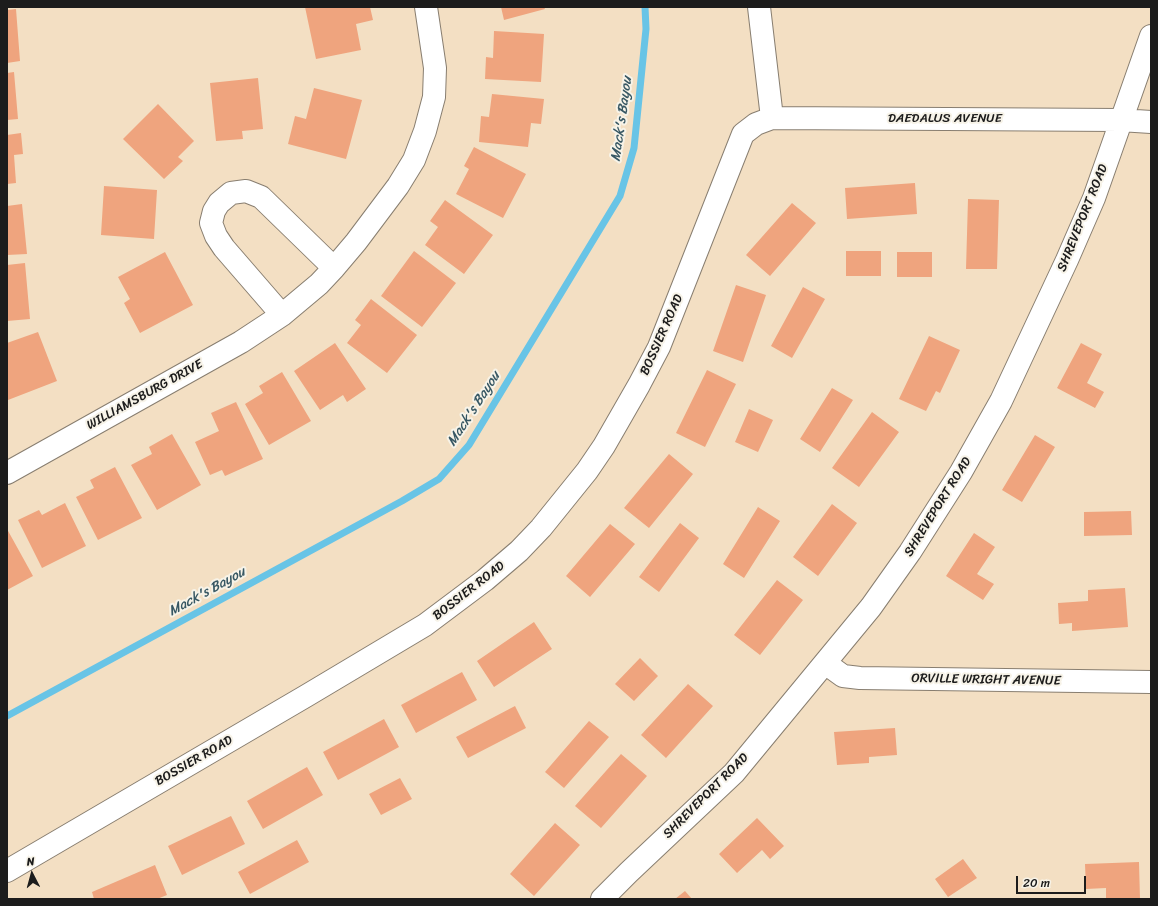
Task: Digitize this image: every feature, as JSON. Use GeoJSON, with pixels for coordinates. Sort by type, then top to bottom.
{"type":"FeatureCollection","features":[{"type":"Feature","properties":{"kind":"street","name":"WILLIAMSBURG DRIVE"},"geometry":{"type":"LineString","coordinates":[[7,473],[241,342],[282,315],[314,289],[334,268],[356,242],[398,186],[414,160],[425,131],[434,97],[435,68],[426,7]]}},
{"type":"Feature","properties":{"kind":"street"},"geometry":{"type":"LineString","coordinates":[[759,7],[772,118]]}},
{"type":"Feature","properties":{"kind":"street","name":"SHREVEPORT ROAD"},"geometry":{"type":"LineString","coordinates":[[602,899],[734,773],[871,607],[910,552],[961,472],[1001,401],[1067,260],[1094,198],[1120,120],[1151,36]]}},
{"type":"Feature","properties":{"kind":"street","name":"DAEDALUS AVENUE"},"geometry":{"type":"LineString","coordinates":[[743,134],[756,124],[772,118],[1120,120],[1151,122]]}},
{"type":"Feature","properties":{"kind":"street","name":"BOSSIER ROAD"},"geometry":{"type":"LineString","coordinates":[[7,871],[425,625],[485,580],[519,551],[541,528],[587,471],[604,446],[639,385],[659,347],[743,134]]}},
{"type":"Feature","properties":{"kind":"street"},"geometry":{"type":"LineString","coordinates":[[282,315],[224,248],[216,236],[211,223],[214,211],[219,203],[231,193],[246,191],[261,197],[334,268]]}},
{"type":"Feature","properties":{"kind":"street","name":"ORVILLE WRIGHT AVENUE"},"geometry":{"type":"LineString","coordinates":[[825,664],[843,676],[860,678],[1151,682]]}},
{"type":"Feature","properties":{"kind":"building"},"geometry":{"type":"Polygon","coordinates":[[[305,7],[370,7],[373,20],[356,24],[361,50],[316,59],[305,7]]]}},
{"type":"Feature","properties":{"kind":"building"},"geometry":{"type":"Polygon","coordinates":[[[501,7],[544,7],[545,9],[504,20],[501,7]]]}},
{"type":"Feature","properties":{"kind":"building"},"geometry":{"type":"Polygon","coordinates":[[[16,9],[20,61],[7,63],[7,10],[16,9]]]}},
{"type":"Feature","properties":{"kind":"building"},"geometry":{"type":"Polygon","coordinates":[[[494,31],[544,34],[541,82],[485,79],[486,57],[493,58],[494,31]]]}},
{"type":"Feature","properties":{"kind":"building"},"geometry":{"type":"Polygon","coordinates":[[[14,72],[18,119],[7,120],[7,73],[14,72]]]}},
{"type":"Feature","properties":{"kind":"building"},"geometry":{"type":"Polygon","coordinates":[[[258,78],[263,129],[242,131],[243,139],[216,141],[210,83],[258,78]]]}},
{"type":"Feature","properties":{"kind":"building"},"geometry":{"type":"Polygon","coordinates":[[[314,88],[362,100],[346,159],[288,144],[295,116],[306,119],[314,88]]]}},
{"type":"Feature","properties":{"kind":"building"},"geometry":{"type":"Polygon","coordinates":[[[492,94],[544,99],[541,124],[531,123],[528,147],[479,142],[481,116],[489,117],[492,94]]]}},
{"type":"Feature","properties":{"kind":"building"},"geometry":{"type":"Polygon","coordinates":[[[158,104],[194,141],[178,157],[183,161],[164,179],[123,139],[158,104]]]}},
{"type":"Feature","properties":{"kind":"building"},"geometry":{"type":"Polygon","coordinates":[[[21,133],[23,154],[14,155],[16,183],[7,184],[7,135],[21,133]]]}},
{"type":"Feature","properties":{"kind":"building"},"geometry":{"type":"Polygon","coordinates":[[[474,147],[526,174],[503,218],[456,194],[469,169],[464,166],[474,147]]]}},
{"type":"Feature","properties":{"kind":"building"},"geometry":{"type":"Polygon","coordinates":[[[915,183],[917,214],[847,219],[845,188],[915,183]]]}},
{"type":"Feature","properties":{"kind":"building"},"geometry":{"type":"Polygon","coordinates":[[[104,186],[157,190],[154,239],[101,235],[104,186]]]}},
{"type":"Feature","properties":{"kind":"building"},"geometry":{"type":"Polygon","coordinates":[[[968,199],[999,200],[997,269],[966,269],[968,199]]]}},
{"type":"Feature","properties":{"kind":"building"},"geometry":{"type":"Polygon","coordinates":[[[445,200],[493,235],[464,274],[425,245],[438,227],[430,221],[445,200]]]}},
{"type":"Feature","properties":{"kind":"building"},"geometry":{"type":"Polygon","coordinates":[[[792,203],[816,223],[770,276],[746,255],[792,203]]]}},
{"type":"Feature","properties":{"kind":"building"},"geometry":{"type":"Polygon","coordinates":[[[22,204],[27,254],[7,255],[7,206],[22,204]]]}},
{"type":"Feature","properties":{"kind":"building"},"geometry":{"type":"Polygon","coordinates":[[[414,251],[456,283],[422,327],[381,296],[414,251]]]}},
{"type":"Feature","properties":{"kind":"building"},"geometry":{"type":"Polygon","coordinates":[[[846,251],[881,251],[881,276],[846,276],[846,251]]]}},
{"type":"Feature","properties":{"kind":"building"},"geometry":{"type":"Polygon","coordinates":[[[165,252],[193,305],[140,333],[124,303],[130,299],[118,277],[165,252]]]}},
{"type":"Feature","properties":{"kind":"building"},"geometry":{"type":"Polygon","coordinates":[[[897,252],[932,252],[932,277],[897,277],[897,252]]]}},
{"type":"Feature","properties":{"kind":"building"},"geometry":{"type":"Polygon","coordinates":[[[25,263],[30,319],[7,321],[7,265],[25,263]]]}},
{"type":"Feature","properties":{"kind":"building"},"geometry":{"type":"Polygon","coordinates":[[[736,285],[766,295],[743,362],[713,351],[736,285]]]}},
{"type":"Feature","properties":{"kind":"building"},"geometry":{"type":"Polygon","coordinates":[[[803,287],[825,299],[792,358],[771,346],[803,287]]]}},
{"type":"Feature","properties":{"kind":"building"},"geometry":{"type":"Polygon","coordinates":[[[371,299],[417,335],[387,373],[347,343],[361,325],[355,320],[371,299]]]}},
{"type":"Feature","properties":{"kind":"building"},"geometry":{"type":"Polygon","coordinates":[[[38,332],[57,381],[8,400],[7,343],[38,332]]]}},
{"type":"Feature","properties":{"kind":"building"},"geometry":{"type":"Polygon","coordinates":[[[929,336],[960,350],[940,393],[936,391],[926,411],[899,399],[929,336]]]}},
{"type":"Feature","properties":{"kind":"building"},"geometry":{"type":"Polygon","coordinates":[[[335,343],[366,389],[347,402],[343,395],[320,410],[294,371],[335,343]]]}},
{"type":"Feature","properties":{"kind":"building"},"geometry":{"type":"Polygon","coordinates":[[[1081,343],[1102,354],[1087,383],[1104,392],[1095,408],[1057,388],[1081,343]]]}},
{"type":"Feature","properties":{"kind":"building"},"geometry":{"type":"Polygon","coordinates":[[[707,370],[736,384],[705,447],[676,433],[707,370]]]}},
{"type":"Feature","properties":{"kind":"building"},"geometry":{"type":"Polygon","coordinates":[[[282,372],[311,421],[269,445],[245,404],[263,393],[259,386],[282,372]]]}},
{"type":"Feature","properties":{"kind":"building"},"geometry":{"type":"Polygon","coordinates":[[[832,388],[853,400],[820,452],[800,439],[832,388]]]}},
{"type":"Feature","properties":{"kind":"building"},"geometry":{"type":"Polygon","coordinates":[[[236,402],[263,459],[225,476],[222,470],[210,475],[195,442],[219,431],[211,413],[236,402]]]}},
{"type":"Feature","properties":{"kind":"building"},"geometry":{"type":"Polygon","coordinates":[[[749,409],[773,420],[758,452],[735,442],[749,409]]]}},
{"type":"Feature","properties":{"kind":"building"},"geometry":{"type":"Polygon","coordinates":[[[872,412],[899,432],[859,487],[832,468],[872,412]]]}},
{"type":"Feature","properties":{"kind":"building"},"geometry":{"type":"Polygon","coordinates":[[[172,434],[201,485],[157,510],[131,465],[152,454],[149,447],[172,434]]]}},
{"type":"Feature","properties":{"kind":"building"},"geometry":{"type":"Polygon","coordinates":[[[1035,435],[1055,447],[1022,502],[1002,490],[1035,435]]]}},
{"type":"Feature","properties":{"kind":"building"},"geometry":{"type":"Polygon","coordinates":[[[669,454],[693,474],[649,528],[624,508],[669,454]]]}},
{"type":"Feature","properties":{"kind":"building"},"geometry":{"type":"Polygon","coordinates":[[[115,467],[142,518],[98,540],[76,497],[94,488],[90,480],[115,467]]]}},
{"type":"Feature","properties":{"kind":"building"},"geometry":{"type":"Polygon","coordinates":[[[65,503],[86,546],[42,568],[18,520],[39,510],[42,515],[65,503]]]}},
{"type":"Feature","properties":{"kind":"building"},"geometry":{"type":"Polygon","coordinates":[[[832,504],[857,523],[818,576],[793,557],[832,504]]]}},
{"type":"Feature","properties":{"kind":"building"},"geometry":{"type":"Polygon","coordinates":[[[758,507],[780,521],[744,578],[723,564],[758,507]]]}},
{"type":"Feature","properties":{"kind":"building"},"geometry":{"type":"Polygon","coordinates":[[[1131,511],[1132,535],[1084,536],[1084,512],[1131,511]]]}},
{"type":"Feature","properties":{"kind":"building"},"geometry":{"type":"Polygon","coordinates":[[[680,523],[699,538],[659,592],[639,577],[680,523]]]}},
{"type":"Feature","properties":{"kind":"building"},"geometry":{"type":"Polygon","coordinates":[[[610,524],[635,544],[590,597],[566,576],[610,524]]]}},
{"type":"Feature","properties":{"kind":"building"},"geometry":{"type":"Polygon","coordinates":[[[7,529],[33,576],[7,590],[7,529]]]}},
{"type":"Feature","properties":{"kind":"building"},"geometry":{"type":"Polygon","coordinates":[[[974,533],[995,547],[977,574],[994,584],[983,600],[946,576],[974,533]]]}},
{"type":"Feature","properties":{"kind":"building"},"geometry":{"type":"Polygon","coordinates":[[[777,580],[803,600],[760,655],[734,635],[777,580]]]}},
{"type":"Feature","properties":{"kind":"building"},"geometry":{"type":"Polygon","coordinates":[[[1125,588],[1128,627],[1072,631],[1072,623],[1059,624],[1058,603],[1088,601],[1088,590],[1125,588]]]}},
{"type":"Feature","properties":{"kind":"building"},"geometry":{"type":"Polygon","coordinates":[[[534,622],[552,649],[494,687],[477,661],[534,622]]]}},
{"type":"Feature","properties":{"kind":"building"},"geometry":{"type":"Polygon","coordinates":[[[640,658],[658,676],[634,701],[615,684],[640,658]]]}},
{"type":"Feature","properties":{"kind":"building"},"geometry":{"type":"Polygon","coordinates":[[[462,672],[477,700],[416,733],[401,705],[462,672]]]}},
{"type":"Feature","properties":{"kind":"building"},"geometry":{"type":"Polygon","coordinates":[[[688,684],[713,706],[666,758],[641,735],[688,684]]]}},
{"type":"Feature","properties":{"kind":"building"},"geometry":{"type":"Polygon","coordinates":[[[515,706],[526,728],[468,758],[456,737],[515,706]]]}},
{"type":"Feature","properties":{"kind":"building"},"geometry":{"type":"Polygon","coordinates":[[[384,719],[399,747],[338,780],[323,752],[384,719]]]}},
{"type":"Feature","properties":{"kind":"building"},"geometry":{"type":"Polygon","coordinates":[[[589,721],[609,737],[564,788],[545,772],[589,721]]]}},
{"type":"Feature","properties":{"kind":"building"},"geometry":{"type":"Polygon","coordinates":[[[895,728],[897,755],[869,757],[869,763],[837,765],[834,732],[895,728]]]}},
{"type":"Feature","properties":{"kind":"building"},"geometry":{"type":"Polygon","coordinates":[[[621,754],[647,776],[601,828],[575,806],[621,754]]]}},
{"type":"Feature","properties":{"kind":"building"},"geometry":{"type":"Polygon","coordinates":[[[307,767],[323,795],[263,829],[247,801],[307,767]]]}},
{"type":"Feature","properties":{"kind":"building"},"geometry":{"type":"Polygon","coordinates":[[[400,778],[412,799],[381,815],[369,794],[400,778]]]}},
{"type":"Feature","properties":{"kind":"building"},"geometry":{"type":"Polygon","coordinates":[[[231,816],[245,844],[182,875],[168,846],[231,816]]]}},
{"type":"Feature","properties":{"kind":"building"},"geometry":{"type":"Polygon","coordinates":[[[757,818],[784,846],[770,859],[762,850],[737,873],[719,854],[757,818]]]}},
{"type":"Feature","properties":{"kind":"building"},"geometry":{"type":"Polygon","coordinates":[[[555,823],[580,845],[534,896],[510,874],[555,823]]]}},
{"type":"Feature","properties":{"kind":"building"},"geometry":{"type":"Polygon","coordinates":[[[297,840],[309,862],[250,894],[238,872],[297,840]]]}},
{"type":"Feature","properties":{"kind":"building"},"geometry":{"type":"Polygon","coordinates":[[[963,859],[977,878],[948,897],[935,879],[963,859]]]}},
{"type":"Feature","properties":{"kind":"building"},"geometry":{"type":"Polygon","coordinates":[[[1139,862],[1140,899],[1106,899],[1106,888],[1086,889],[1085,864],[1139,862]]]}},
{"type":"Feature","properties":{"kind":"building"},"geometry":{"type":"Polygon","coordinates":[[[155,865],[167,895],[157,899],[94,899],[92,892],[155,865]]]}},
{"type":"Feature","properties":{"kind":"building"},"geometry":{"type":"Polygon","coordinates":[[[685,891],[692,899],[675,899],[685,891]]]}},
{"type":"Feature","properties":{"kind":"waterway","name":"Mack's Bayou"},"geometry":{"type":"LineString","coordinates":[[7,716],[402,501],[439,479],[469,445],[620,196],[634,148],[646,29],[645,7]]}}]}
